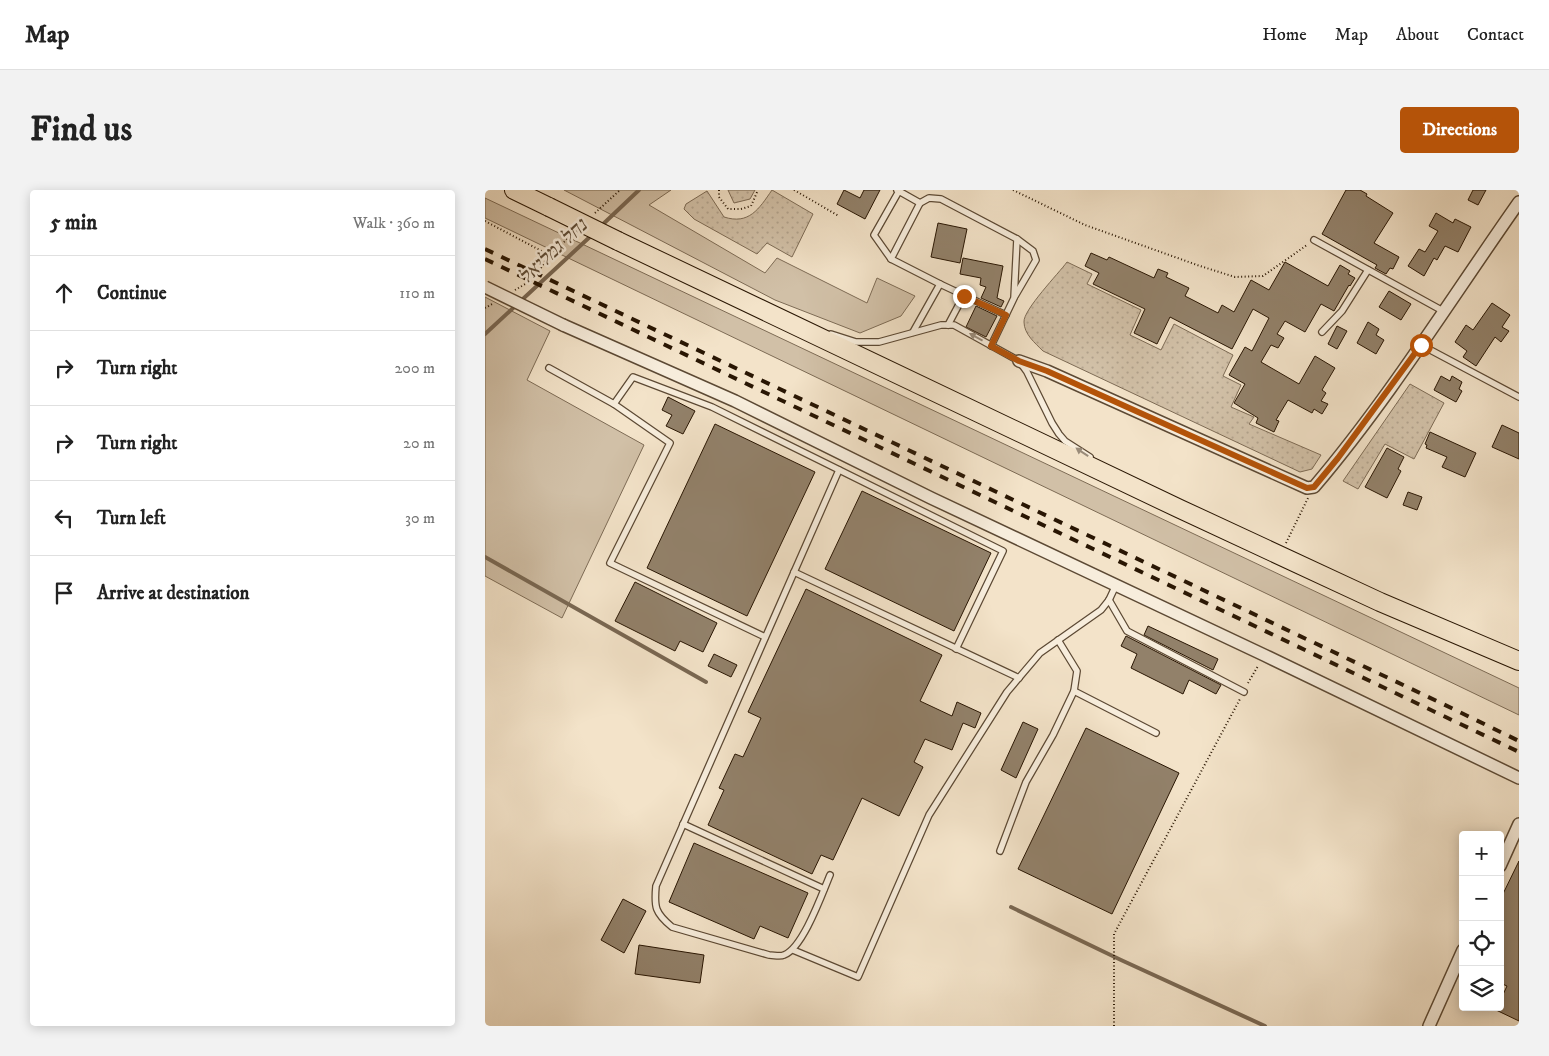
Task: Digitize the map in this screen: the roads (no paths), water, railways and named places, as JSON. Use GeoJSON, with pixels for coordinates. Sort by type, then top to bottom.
{"type":"FeatureCollection","features":[{"type":"Feature","properties":{"kind":"main road"},"geometry":{"type":"LineString","coordinates":[[514,190],[617,241],[1279,556],[1380,602],[1519,661]]}},
{"type":"Feature","properties":{"kind":"street"},"geometry":{"type":"LineString","coordinates":[[1019,361],[1047,371],[1307,488],[1314,487],[1338,458],[1421,345],[1519,203]]}},
{"type":"Feature","properties":{"kind":"street"},"geometry":{"type":"LineString","coordinates":[[485,287],[563,325],[735,401],[931,498],[1519,778]]}},
{"type":"Feature","properties":{"kind":"street"},"geometry":{"type":"LineString","coordinates":[[1504,857],[1519,824]]}},
{"type":"Feature","properties":{"kind":"street"},"geometry":{"type":"LineString","coordinates":[[1429,1026],[1459,959]]}},
{"type":"Feature","properties":{"kind":"lane"},"geometry":{"type":"LineString","coordinates":[[920,203],[898,190],[874,235],[891,259],[1006,315]]}},
{"type":"Feature","properties":{"kind":"lane"},"geometry":{"type":"LineString","coordinates":[[891,259],[920,203],[929,198],[941,199],[1017,239],[1033,251],[1036,260],[1014,298],[991,346]]}},
{"type":"Feature","properties":{"kind":"lane"},"geometry":{"type":"LineString","coordinates":[[1014,298],[1017,239]]}},
{"type":"Feature","properties":{"kind":"lane"},"geometry":{"type":"LineString","coordinates":[[1314,240],[1443,311]]}},
{"type":"Feature","properties":{"kind":"lane"},"geometry":{"type":"LineString","coordinates":[[1322,332],[1343,311],[1368,270]]}},
{"type":"Feature","properties":{"kind":"lane"},"geometry":{"type":"LineString","coordinates":[[913,332],[940,284]]}},
{"type":"Feature","properties":{"kind":"lane"},"geometry":{"type":"LineString","coordinates":[[948,325],[964,296]]}},
{"type":"Feature","properties":{"kind":"lane"},"geometry":{"type":"LineString","coordinates":[[771,314],[856,342],[879,342],[941,325],[954,325],[1019,361],[1027,372],[1052,423],[1065,441],[1137,489]]}},
{"type":"Feature","properties":{"kind":"lane"},"geometry":{"type":"LineString","coordinates":[[1421,345],[1519,397]]}},
{"type":"Feature","properties":{"kind":"lane"},"geometry":{"type":"LineString","coordinates":[[549,368],[614,404],[670,443],[610,563],[765,637]]}},
{"type":"Feature","properties":{"kind":"lane"},"geometry":{"type":"LineString","coordinates":[[614,404],[633,377],[712,407],[1003,551],[956,649]]}},
{"type":"Feature","properties":{"kind":"lane"},"geometry":{"type":"LineString","coordinates":[[830,875],[806,930],[793,950],[783,956],[769,955],[672,927],[660,917],[655,905],[656,886],[839,470]]}},
{"type":"Feature","properties":{"kind":"lane"},"geometry":{"type":"LineString","coordinates":[[794,572],[1019,678]]}},
{"type":"Feature","properties":{"kind":"lane"},"geometry":{"type":"LineString","coordinates":[[793,950],[858,977],[929,815],[1007,692],[1040,653],[1101,610],[1109,600],[1116,585]]}},
{"type":"Feature","properties":{"kind":"lane"},"geometry":{"type":"LineString","coordinates":[[1109,600],[1127,631],[1243,692]]}},
{"type":"Feature","properties":{"kind":"lane"},"geometry":{"type":"LineString","coordinates":[[1000,851],[1026,782],[1074,691],[1077,672],[1058,640]]}},
{"type":"Feature","properties":{"kind":"lane"},"geometry":{"type":"LineString","coordinates":[[1074,691],[1156,733]]}},
{"type":"Feature","properties":{"kind":"lane"},"geometry":{"type":"LineString","coordinates":[[683,824],[824,889]]}},
{"type":"Feature","properties":{"kind":"waterway","name":"נחל גמליאל"},"geometry":{"type":"LineString","coordinates":[[600,227],[639,190]]}},
{"type":"Feature","properties":{"kind":"waterway","name":"נחל גמליאל"},"geometry":{"type":"LineString","coordinates":[[485,334],[593,234]]}},
{"type":"Feature","properties":{"kind":"waterway"},"geometry":{"type":"LineString","coordinates":[[485,557],[706,682]]}},
{"type":"Feature","properties":{"kind":"waterway"},"geometry":{"type":"LineString","coordinates":[[1011,907],[1265,1026]]}},
{"type":"Feature","properties":{"kind":"railway"},"geometry":{"type":"LineString","coordinates":[[485,249],[1519,741]]}},
{"type":"Feature","properties":{"kind":"railway"},"geometry":{"type":"LineString","coordinates":[[485,259],[1519,752]]}}]}
